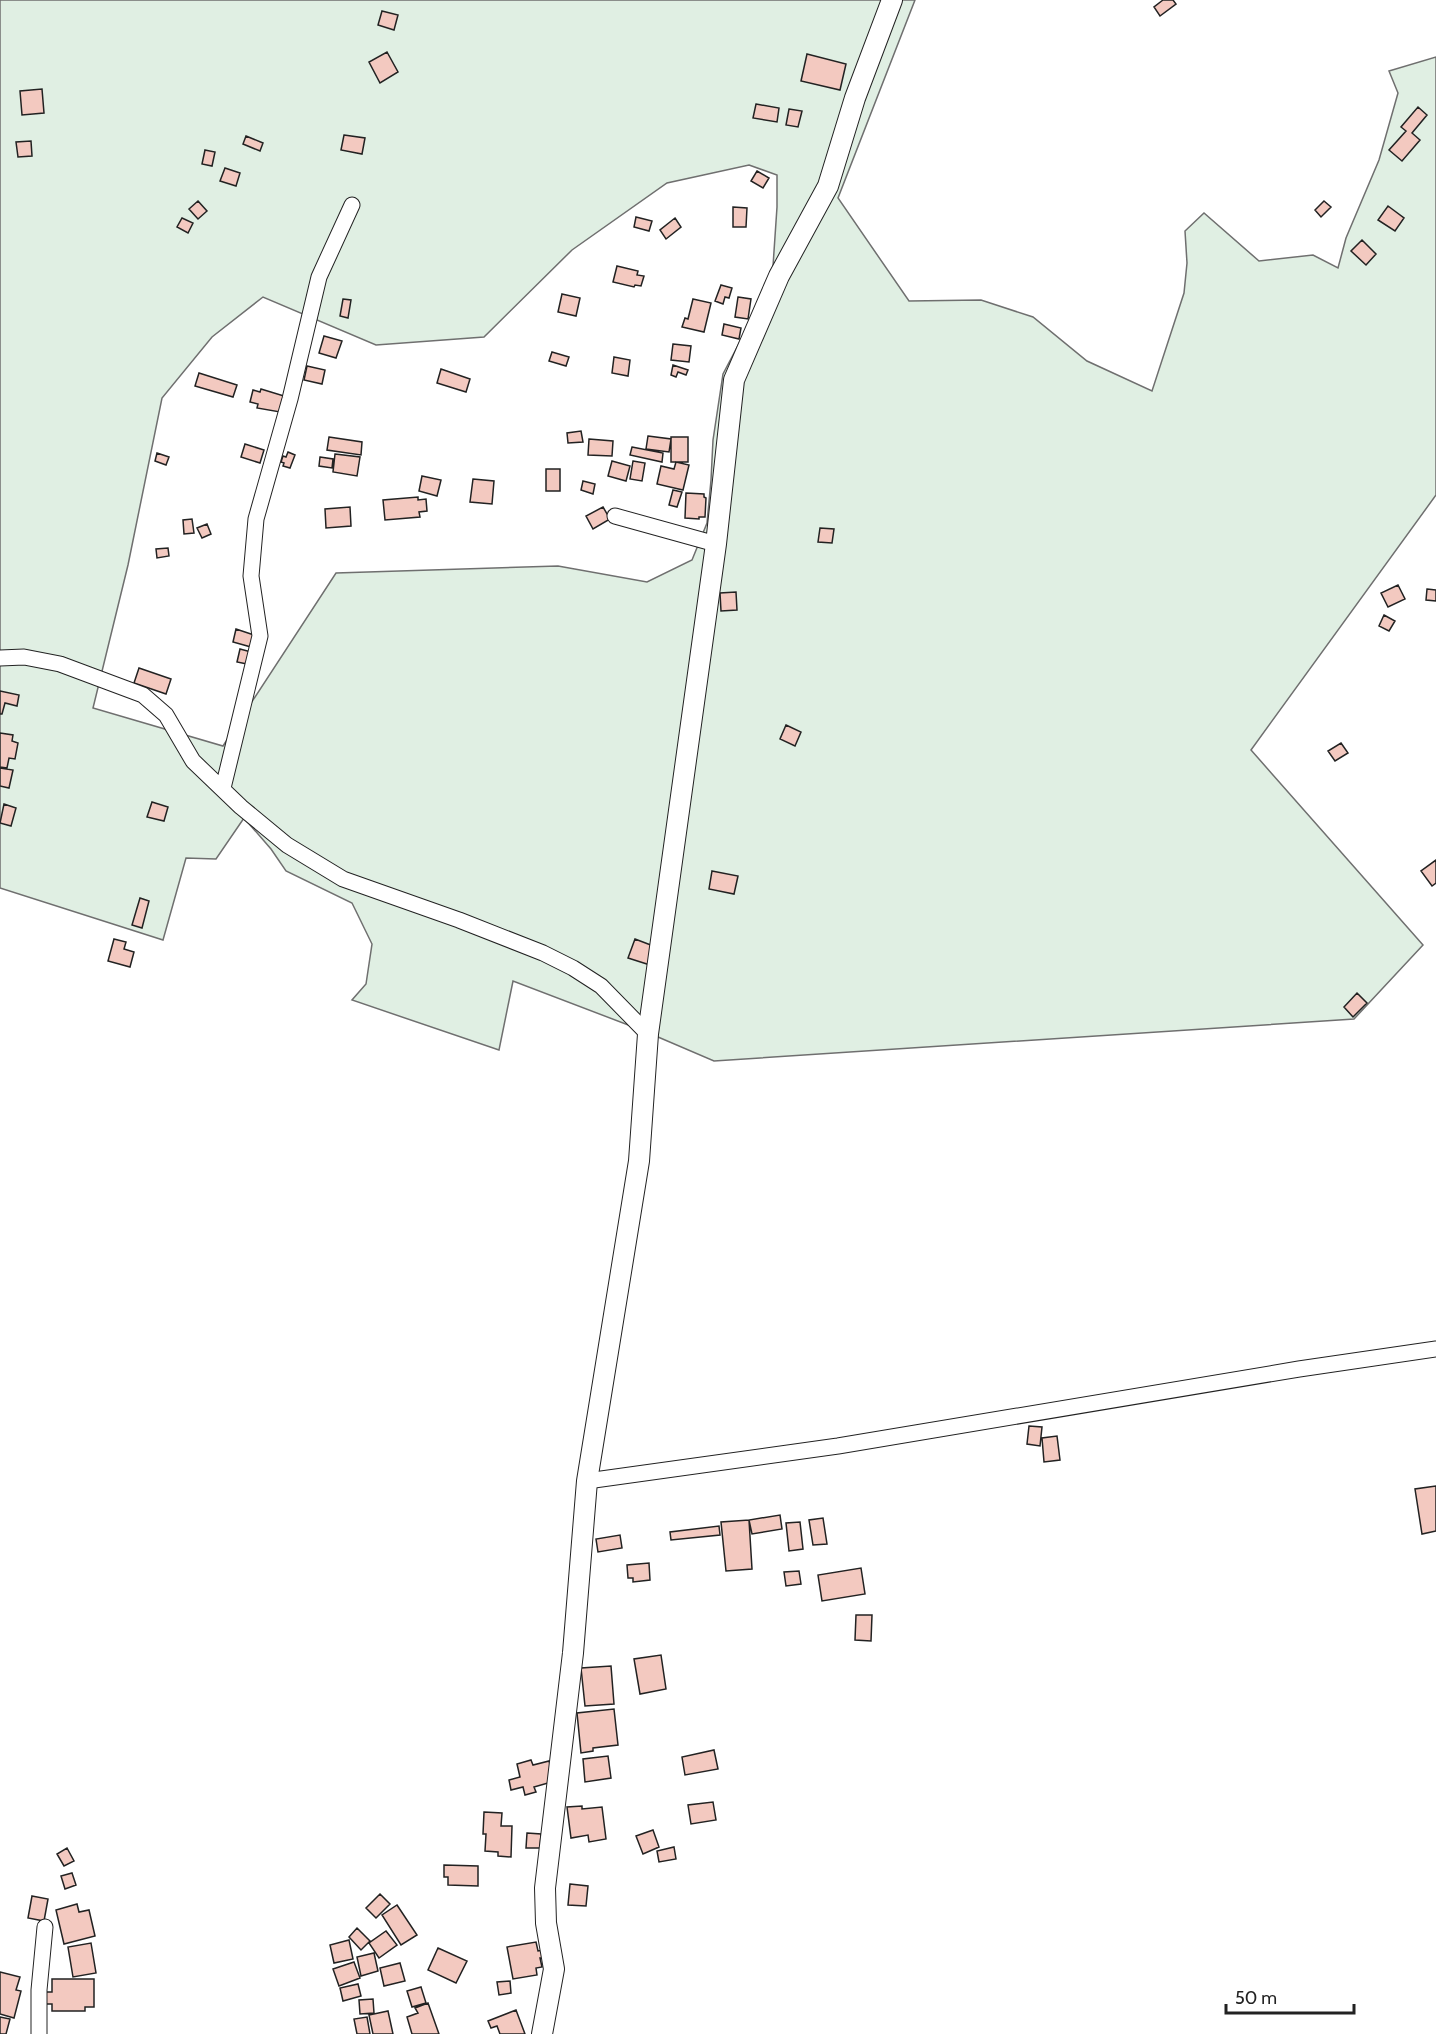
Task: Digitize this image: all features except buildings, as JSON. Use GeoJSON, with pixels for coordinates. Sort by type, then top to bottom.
{"type":"FeatureCollection","features":[{"type":"Feature","properties":{"kind":"street"},"geometry":{"type":"LineString","coordinates":[[542,2034],[554,1969],[546,1923],[545,1888],[573,1653],[586,1481],[639,1161],[648,1035],[716,544],[734,380],[779,276],[828,186],[855,98],[892,0]]}},
{"type":"Feature","properties":{"kind":"street"},"geometry":{"type":"LineString","coordinates":[[223,788],[260,636],[252,576],[256,519],[290,399],[319,277],[352,205]]}},
{"type":"Feature","properties":{"kind":"street"},"geometry":{"type":"LineString","coordinates":[[615,516],[716,544]]}},
{"type":"Feature","properties":{"kind":"street"},"geometry":{"type":"LineString","coordinates":[[0,658],[24,657],[60,664],[143,695],[166,715],[193,761],[241,807],[286,845],[343,879],[459,920],[543,953],[573,968],[601,986],[648,1035]]}},
{"type":"Feature","properties":{"kind":"street"},"geometry":{"type":"LineString","coordinates":[[586,1481],[838,1446],[1299,1369],[1436,1349]]}},
{"type":"Feature","properties":{"kind":"street"},"geometry":{"type":"LineString","coordinates":[[39,2034],[39,1990],[45,1927]]}},
{"type":"Feature","properties":{"kind":"green space"},"geometry":{"type":"Polygon","coordinates":[[[0,0],[915,0],[838,198],[909,301],[981,300],[1033,317],[1087,361],[1152,391],[1184,293],[1187,263],[1185,231],[1204,213],[1259,261],[1313,255],[1338,268],[1346,238],[1379,160],[1398,93],[1389,71],[1436,57],[1436,495],[1251,750],[1423,945],[1354,1019],[714,1061],[644,1031],[513,981],[499,1050],[352,1000],[366,984],[372,944],[352,903],[286,871],[271,849],[244,818],[216,859],[186,858],[163,940],[0,888],[0,0]],[[749,165],[667,183],[572,250],[484,337],[376,345],[263,297],[212,337],[162,398],[128,565],[93,708],[223,746],[336,573],[558,566],[647,582],[692,560],[707,523],[713,440],[723,374],[772,281],[777,175],[749,165]]]}}]}
